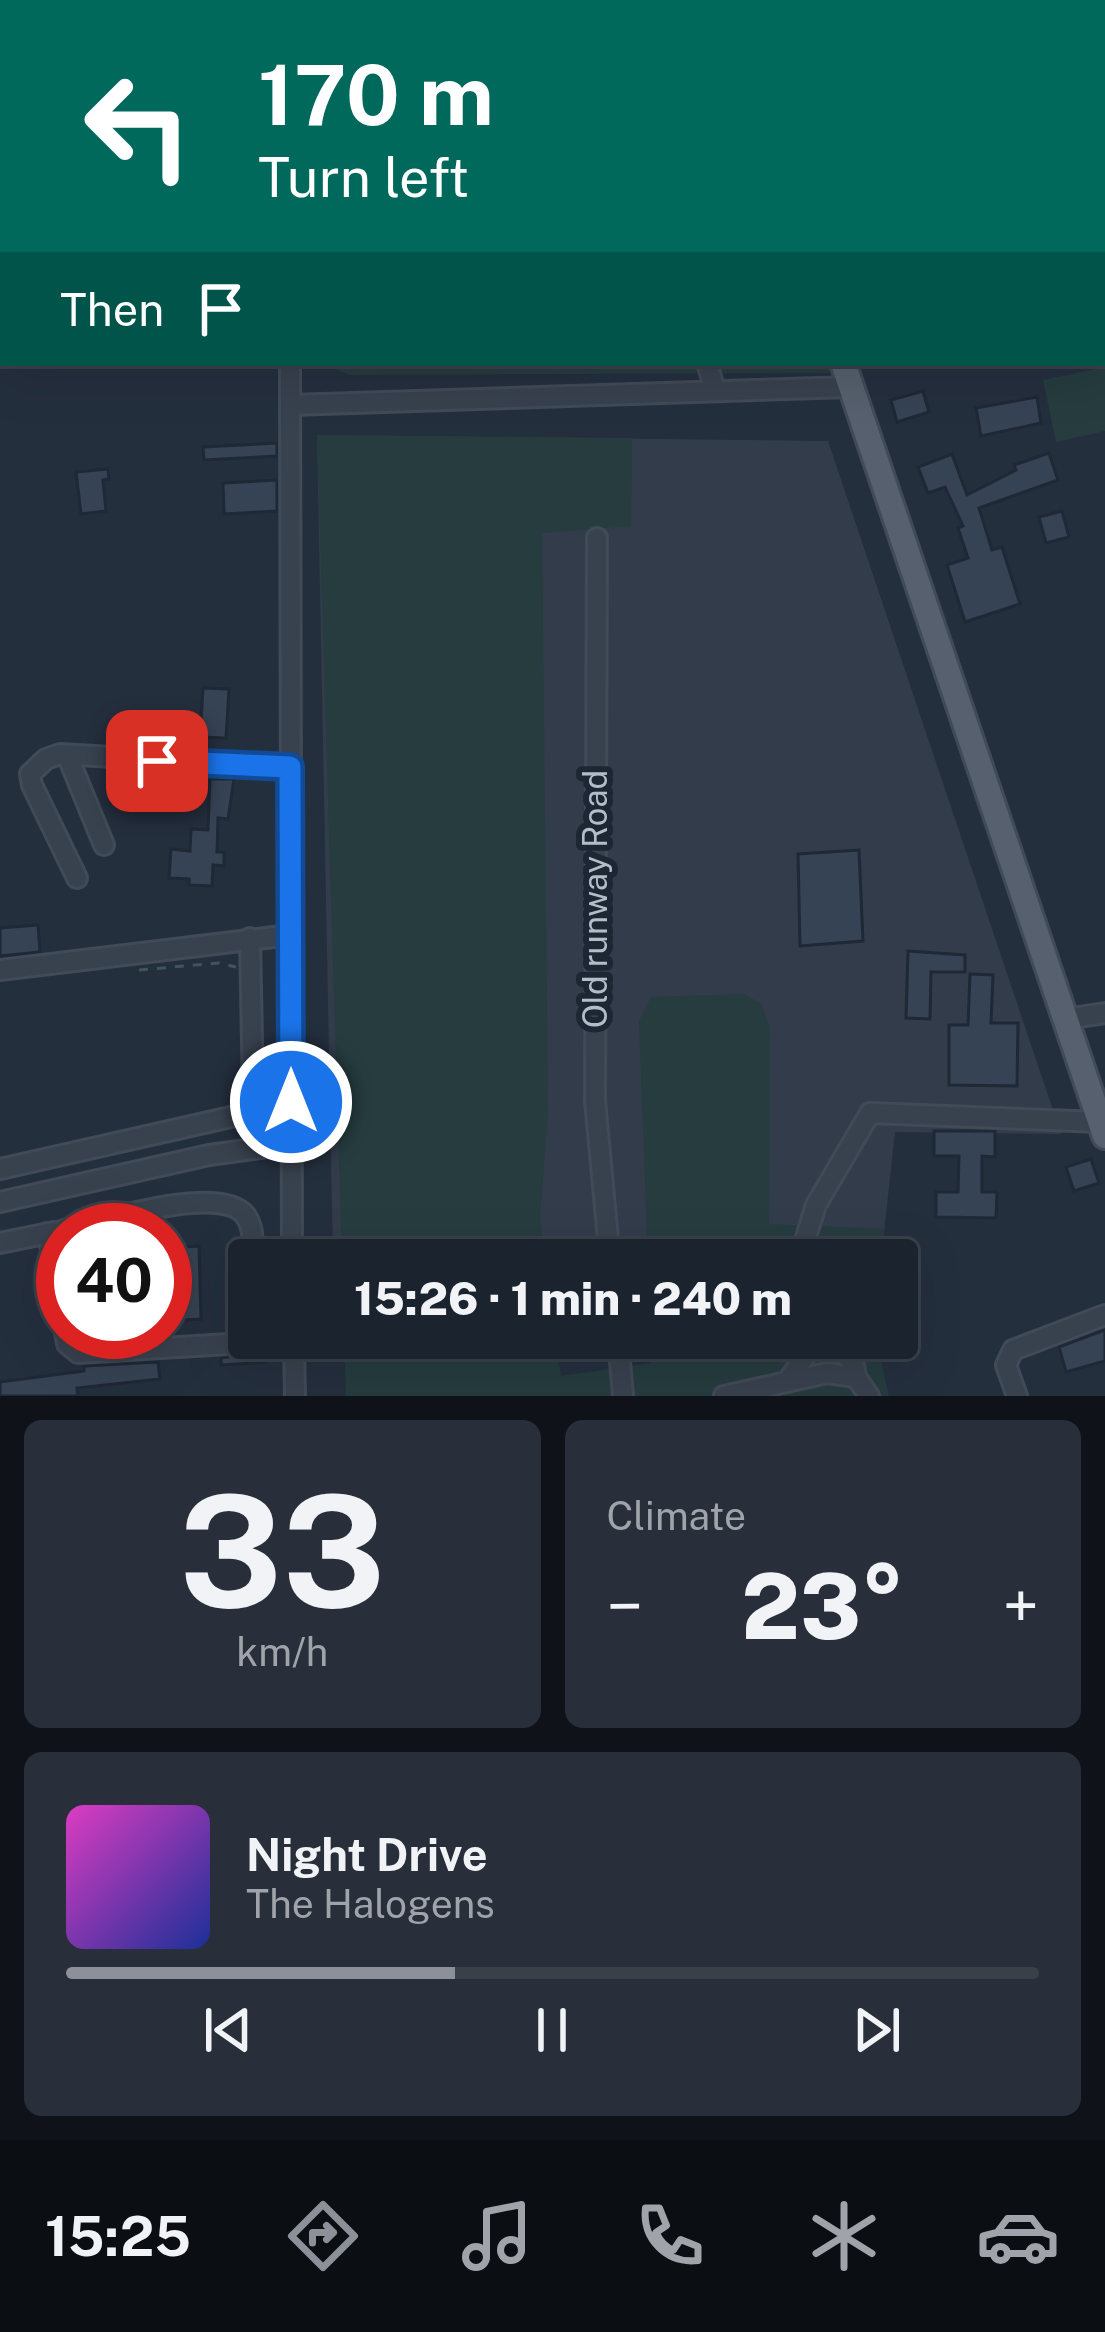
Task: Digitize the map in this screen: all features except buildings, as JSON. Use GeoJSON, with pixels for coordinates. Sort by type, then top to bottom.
{"type":"FeatureCollection","features":[{"type":"Feature","properties":{"kind":"main road"},"geometry":{"type":"LineString","coordinates":[[847,375],[1102,1129]]}},
{"type":"Feature","properties":{"kind":"street"},"geometry":{"type":"LineString","coordinates":[[290,366],[292,1239]]}},
{"type":"Feature","properties":{"kind":"street"},"geometry":{"type":"LineString","coordinates":[[708,366],[715,391]]}},
{"type":"Feature","properties":{"kind":"street"},"geometry":{"type":"LineString","coordinates":[[290,405],[715,391],[847,375]]}},
{"type":"Feature","properties":{"kind":"street","name":"Old runway Road"},"geometry":{"type":"LineString","coordinates":[[597,538],[595,1101],[608,1239]]}},
{"type":"Feature","properties":{"kind":"street"},"geometry":{"type":"LineString","coordinates":[[77,878],[30,774],[53,755],[290,767]]}},
{"type":"Feature","properties":{"kind":"street"},"geometry":{"type":"LineString","coordinates":[[68,758],[104,845]]}},
{"type":"Feature","properties":{"kind":"street"},"geometry":{"type":"LineString","coordinates":[[0,970],[291,935]]}},
{"type":"Feature","properties":{"kind":"street"},"geometry":{"type":"LineString","coordinates":[[0,1169],[244,1114],[253,1092],[250,938]]}},
{"type":"Feature","properties":{"kind":"street"},"geometry":{"type":"LineString","coordinates":[[1066,1019],[1105,1013]]}},
{"type":"Feature","properties":{"kind":"street"},"geometry":{"type":"LineString","coordinates":[[805,1239],[816,1204],[858,1126],[880,1112],[1102,1129]]}},
{"type":"Feature","properties":{"kind":"street"},"geometry":{"type":"LineString","coordinates":[[0,1202],[209,1155],[291,1144]]}},
{"type":"Feature","properties":{"kind":"street"},"geometry":{"type":"LineString","coordinates":[[190,1203],[209,1199],[239,1209],[248,1218],[250,1239]]}},
{"type":"Feature","properties":{"kind":"street"},"geometry":{"type":"LineString","coordinates":[[0,1243],[36,1236]]}},
{"type":"Feature","properties":{"kind":"street"},"geometry":{"type":"LineString","coordinates":[[1017,1396],[1006,1365],[1013,1350],[1105,1315]]}},
{"type":"Feature","properties":{"kind":"street"},"geometry":{"type":"LineString","coordinates":[[192,1346],[228,1343]]}},
{"type":"Feature","properties":{"kind":"street"},"geometry":{"type":"LineString","coordinates":[[294,1359],[295,1396]]}},
{"type":"Feature","properties":{"kind":"street"},"geometry":{"type":"LineString","coordinates":[[620,1359],[623,1396]]}},
{"type":"Feature","properties":{"kind":"street"},"geometry":{"type":"LineString","coordinates":[[787,1382],[803,1359]]}},
{"type":"Feature","properties":{"kind":"street"},"geometry":{"type":"LineString","coordinates":[[849,1359],[869,1396]]}},
{"type":"Feature","properties":{"kind":"street"},"geometry":{"type":"LineString","coordinates":[[724,1396],[835,1372],[856,1377]]}},
{"type":"Feature","properties":{"kind":"path"},"geometry":{"type":"LineString","coordinates":[[132,971],[219,962],[231,963],[243,976]]}},
{"type":"Feature","properties":{"kind":"shaded area"},"geometry":{"type":"Polygon","coordinates":[[[317,435],[828,441],[1061,1134],[895,1132],[883,1239],[333,1239],[317,435]]]}},
{"type":"Feature","properties":{"kind":"green space"},"geometry":{"type":"Polygon","coordinates":[[[329,366],[831,366],[833,373],[349,375],[329,366]]]}},
{"type":"Feature","properties":{"kind":"green space"},"geometry":{"type":"Polygon","coordinates":[[[1105,367],[1105,431],[1056,442],[1043,380],[1105,367]]]}},
{"type":"Feature","properties":{"kind":"green space"},"geometry":{"type":"Polygon","coordinates":[[[317,435],[632,438],[631,526],[542,533],[548,1111],[542,1239],[341,1239],[317,435]]]}},
{"type":"Feature","properties":{"kind":"green space"},"geometry":{"type":"Polygon","coordinates":[[[744,994],[761,1004],[770,1027],[769,1224],[884,1229],[883,1239],[647,1239],[639,1021],[651,997],[744,994]]]}},
{"type":"Feature","properties":{"kind":"green space"},"geometry":{"type":"Polygon","coordinates":[[[345,1359],[558,1359],[561,1376],[651,1363],[651,1359],[881,1359],[889,1396],[346,1396],[345,1359]]]}},
{"type":"Feature","properties":{"kind":"route"},"geometry":{"type":"LineString","coordinates":[[157,761],[290,767],[291,1102]]}}]}
